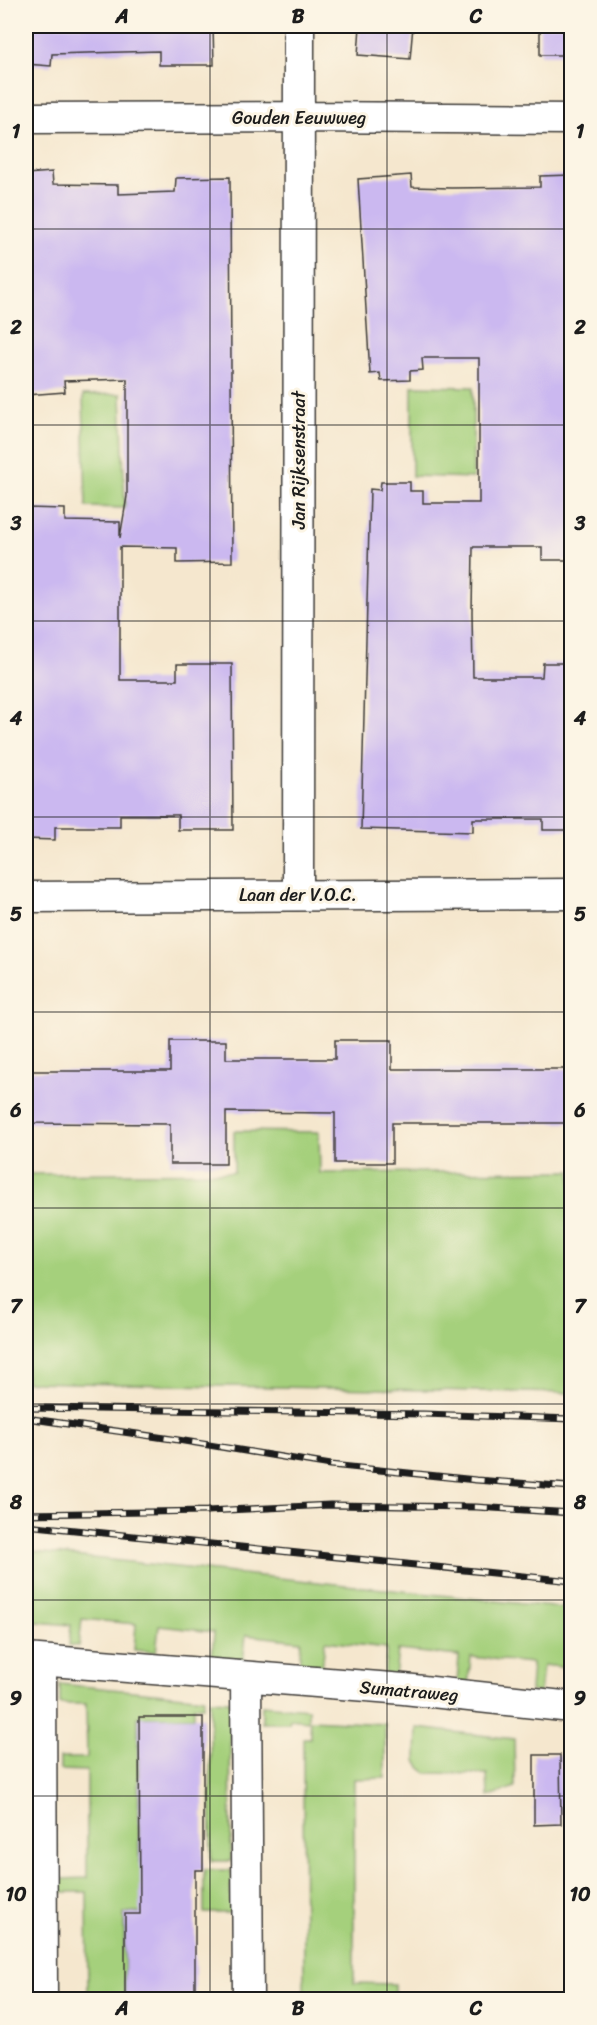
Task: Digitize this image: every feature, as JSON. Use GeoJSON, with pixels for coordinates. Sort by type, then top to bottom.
{"type":"FeatureCollection","features":[{"type":"Feature","properties":{"kind":"street","name":"Jan Rijksenstraat"},"geometry":{"type":"LineString","coordinates":[[298,895],[299,26]]}},
{"type":"Feature","properties":{"kind":"street","name":"Gouden Eeuwweg"},"geometry":{"type":"LineString","coordinates":[[26,118],[572,119]]}},
{"type":"Feature","properties":{"kind":"street","name":"Laan der V.O.C."},"geometry":{"type":"LineString","coordinates":[[26,897],[572,894]]}},
{"type":"Feature","properties":{"kind":"street","name":"Sumatraweg"},"geometry":{"type":"LineString","coordinates":[[42,2000],[33,1660],[404,1689],[572,1707]]}},
{"type":"Feature","properties":{"kind":"street"},"geometry":{"type":"LineString","coordinates":[[246,1677],[249,2000]]}},
{"type":"Feature","properties":{"kind":"green space"},"geometry":{"type":"Polygon","coordinates":[[[412,386],[473,387],[473,478],[412,476],[412,386]]]}},
{"type":"Feature","properties":{"kind":"green space"},"geometry":{"type":"Polygon","coordinates":[[[121,394],[125,508],[86,507],[83,395],[121,394]]]}},
{"type":"Feature","properties":{"kind":"green space"},"geometry":{"type":"Polygon","coordinates":[[[234,1131],[319,1132],[320,1173],[571,1171],[571,1393],[26,1382],[26,1174],[234,1172],[234,1131]]]}},
{"type":"Feature","properties":{"kind":"green space"},"geometry":{"type":"Polygon","coordinates":[[[26,1551],[571,1609],[571,1668],[543,1665],[540,1693],[530,1691],[532,1663],[471,1657],[468,1685],[457,1683],[459,1656],[398,1650],[395,1677],[384,1676],[387,1648],[325,1641],[322,1669],[299,1667],[301,1641],[246,1635],[243,1661],[212,1658],[214,1632],[159,1626],[156,1652],[134,1650],[136,1624],[82,1619],[79,1646],[69,1645],[71,1625],[26,1621],[26,1551]]]}},
{"type":"Feature","properties":{"kind":"green space"},"geometry":{"type":"Polygon","coordinates":[[[60,1684],[204,1698],[203,1706],[194,1706],[194,1717],[138,1717],[139,1862],[185,1862],[142,1913],[124,1913],[125,1999],[88,1999],[87,1892],[60,1892],[60,1879],[87,1878],[87,1771],[60,1770],[60,1758],[87,1758],[86,1704],[60,1704],[60,1684]]]}},
{"type":"Feature","properties":{"kind":"green space"},"geometry":{"type":"Polygon","coordinates":[[[210,1700],[230,1701],[231,1861],[211,1861],[210,1700]]]}},
{"type":"Feature","properties":{"kind":"green space"},"geometry":{"type":"Polygon","coordinates":[[[262,1705],[308,1709],[308,1721],[290,1719],[289,1723],[262,1723],[262,1705]]]}},
{"type":"Feature","properties":{"kind":"green space"},"geometry":{"type":"Polygon","coordinates":[[[310,1720],[385,1724],[385,1778],[354,1779],[354,1983],[395,1984],[395,1999],[304,1999],[303,1738],[310,1738],[310,1720]]]}},
{"type":"Feature","properties":{"kind":"green space"},"geometry":{"type":"Polygon","coordinates":[[[417,1728],[514,1739],[515,1787],[488,1797],[487,1774],[428,1773],[424,1771],[416,1760],[417,1728]]]}},
{"type":"Feature","properties":{"kind":"green space"},"geometry":{"type":"Polygon","coordinates":[[[204,1870],[231,1870],[231,1913],[204,1913],[204,1870]]]}},
{"type":"Feature","properties":{"kind":"building"},"geometry":{"type":"Polygon","coordinates":[[[26,26],[213,26],[214,65],[159,65],[159,51],[52,54],[51,66],[26,64],[26,26]]]}},
{"type":"Feature","properties":{"kind":"building"},"geometry":{"type":"Polygon","coordinates":[[[360,26],[413,26],[410,59],[358,55],[360,26]]]}},
{"type":"Feature","properties":{"kind":"building"},"geometry":{"type":"Polygon","coordinates":[[[540,26],[572,26],[572,55],[540,55],[540,26]]]}},
{"type":"Feature","properties":{"kind":"building"},"geometry":{"type":"Polygon","coordinates":[[[52,172],[53,184],[118,185],[118,194],[175,192],[176,178],[230,177],[232,562],[177,563],[177,548],[120,547],[120,680],[177,680],[177,664],[232,664],[233,830],[178,830],[178,815],[120,815],[120,827],[55,827],[55,840],[26,839],[26,508],[65,509],[65,521],[120,522],[120,538],[127,496],[127,379],[64,381],[65,392],[26,395],[26,174],[52,172]]]}},
{"type":"Feature","properties":{"kind":"building"},"geometry":{"type":"Polygon","coordinates":[[[411,175],[412,187],[451,188],[540,187],[540,176],[572,175],[572,560],[542,560],[542,547],[473,547],[472,612],[473,677],[542,677],[543,663],[572,663],[572,830],[543,830],[543,819],[473,819],[473,832],[361,829],[370,489],[380,490],[381,482],[410,482],[410,491],[423,491],[423,503],[479,503],[479,358],[422,358],[423,370],[410,371],[410,380],[381,381],[380,373],[370,374],[358,179],[411,175]]]}},
{"type":"Feature","properties":{"kind":"building"},"geometry":{"type":"Polygon","coordinates":[[[335,1040],[392,1040],[392,1069],[572,1069],[572,1123],[392,1123],[392,1163],[335,1163],[335,1113],[226,1112],[226,1164],[170,1164],[170,1124],[26,1123],[26,1071],[170,1071],[170,1041],[226,1041],[226,1059],[335,1059],[335,1040]]]}},
{"type":"Feature","properties":{"kind":"building"},"geometry":{"type":"Polygon","coordinates":[[[139,1717],[203,1717],[203,1870],[195,1870],[195,2000],[125,2000],[125,1914],[140,1914],[139,1717]]]}},
{"type":"Feature","properties":{"kind":"building"},"geometry":{"type":"Polygon","coordinates":[[[534,1755],[560,1755],[561,1824],[534,1825],[534,1755]]]}},
{"type":"Feature","properties":{"kind":"railway"},"geometry":{"type":"LineString","coordinates":[[26,1408],[424,1414],[572,1419]]}},
{"type":"Feature","properties":{"kind":"railway"},"geometry":{"type":"LineString","coordinates":[[26,1418],[331,1465],[572,1487]]}},
{"type":"Feature","properties":{"kind":"railway"},"geometry":{"type":"LineString","coordinates":[[26,1514],[207,1511],[330,1505],[476,1507],[572,1513]]}},
{"type":"Feature","properties":{"kind":"railway"},"geometry":{"type":"LineString","coordinates":[[26,1525],[572,1581]]}}]}
